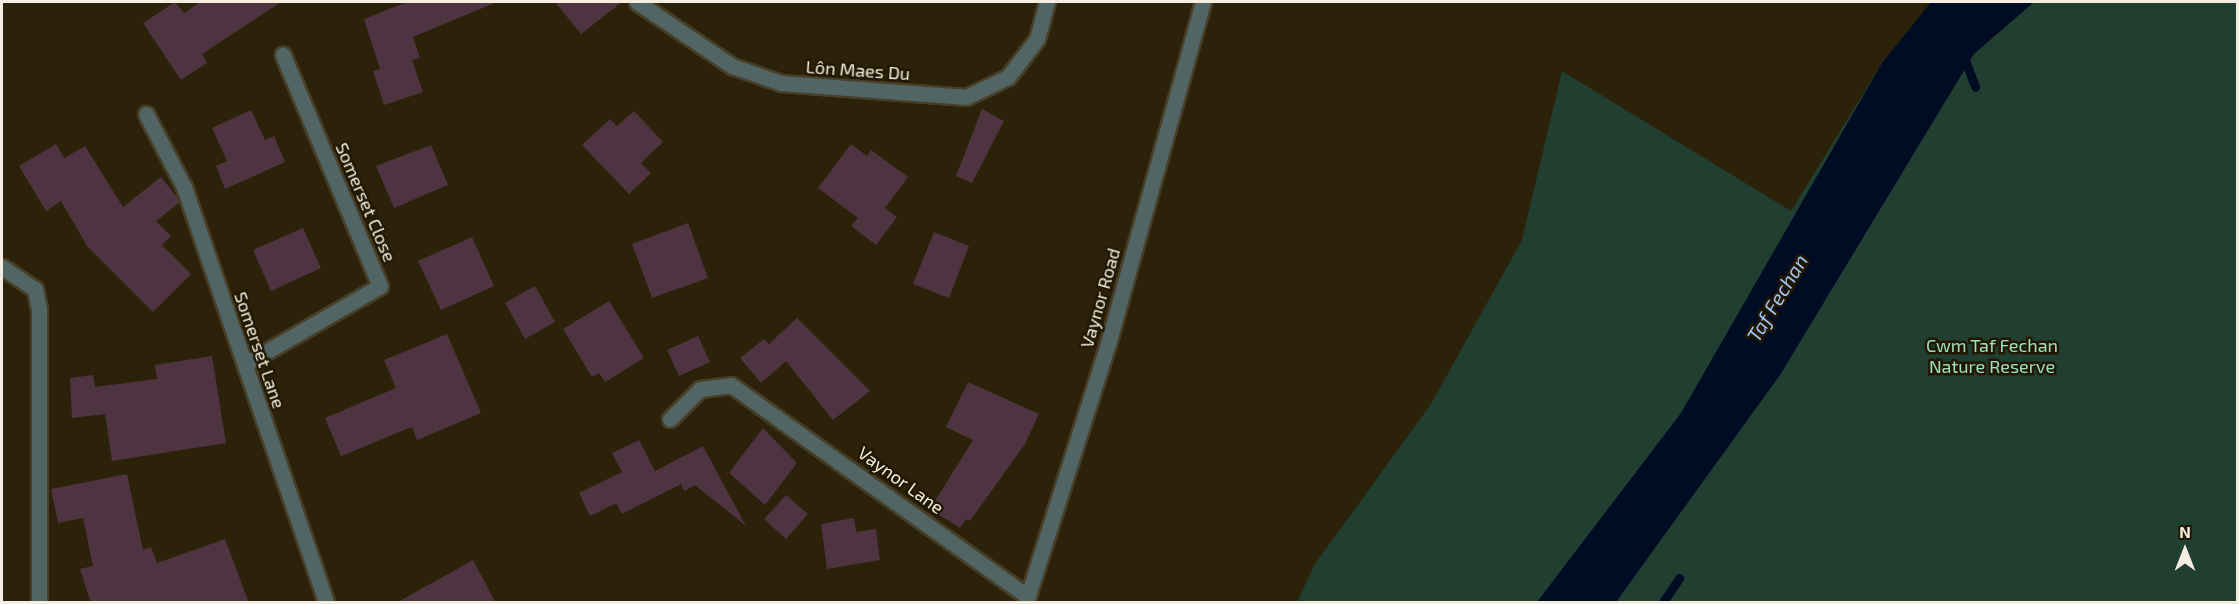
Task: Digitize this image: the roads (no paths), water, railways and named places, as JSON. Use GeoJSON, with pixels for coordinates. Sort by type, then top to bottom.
{"type":"FeatureCollection","features":[{"type":"Feature","properties":{"kind":"street","name":"Lôn Maes Du"},"geometry":{"type":"LineString","coordinates":[[637,2],[732,66],[781,83],[966,97],[1008,76],[1037,39],[1047,2]]}},
{"type":"Feature","properties":{"kind":"street","name":"Vaynor Road"},"geometry":{"type":"LineString","coordinates":[[1027,600],[1108,344],[1203,2]]}},
{"type":"Feature","properties":{"kind":"street","name":"Somerset Close"},"geometry":{"type":"LineString","coordinates":[[244,364],[380,286],[283,55]]}},
{"type":"Feature","properties":{"kind":"street","name":"Somerset Lane"},"geometry":{"type":"LineString","coordinates":[[146,114],[184,187],[326,603]]}},
{"type":"Feature","properties":{"kind":"street"},"geometry":{"type":"LineString","coordinates":[[2,267],[35,289],[39,309],[39,603]]}},
{"type":"Feature","properties":{"kind":"street","name":"Vaynor Lane"},"geometry":{"type":"LineString","coordinates":[[670,419],[700,389],[731,385],[751,395],[1027,600]]}},
{"type":"Feature","properties":{"kind":"water","name":"Taf Fechan"},"geometry":{"type":"Polygon","coordinates":[[[1931,2],[2034,2],[1974,54],[1780,375],[1616,602],[1537,602],[1681,413],[1882,63],[1931,2]]]}},
{"type":"Feature","properties":{"kind":"waterway"},"geometry":{"type":"LineString","coordinates":[[1963,55],[1975,87]]}},
{"type":"Feature","properties":{"kind":"waterway"},"geometry":{"type":"LineString","coordinates":[[1663,602],[1679,578]]}},
{"type":"Feature","properties":{"kind":"park label","name":"Cwm Taf Fechan Nature Reserve"},"geometry":{"type":"Point","coordinates":[1992,356]}}]}
